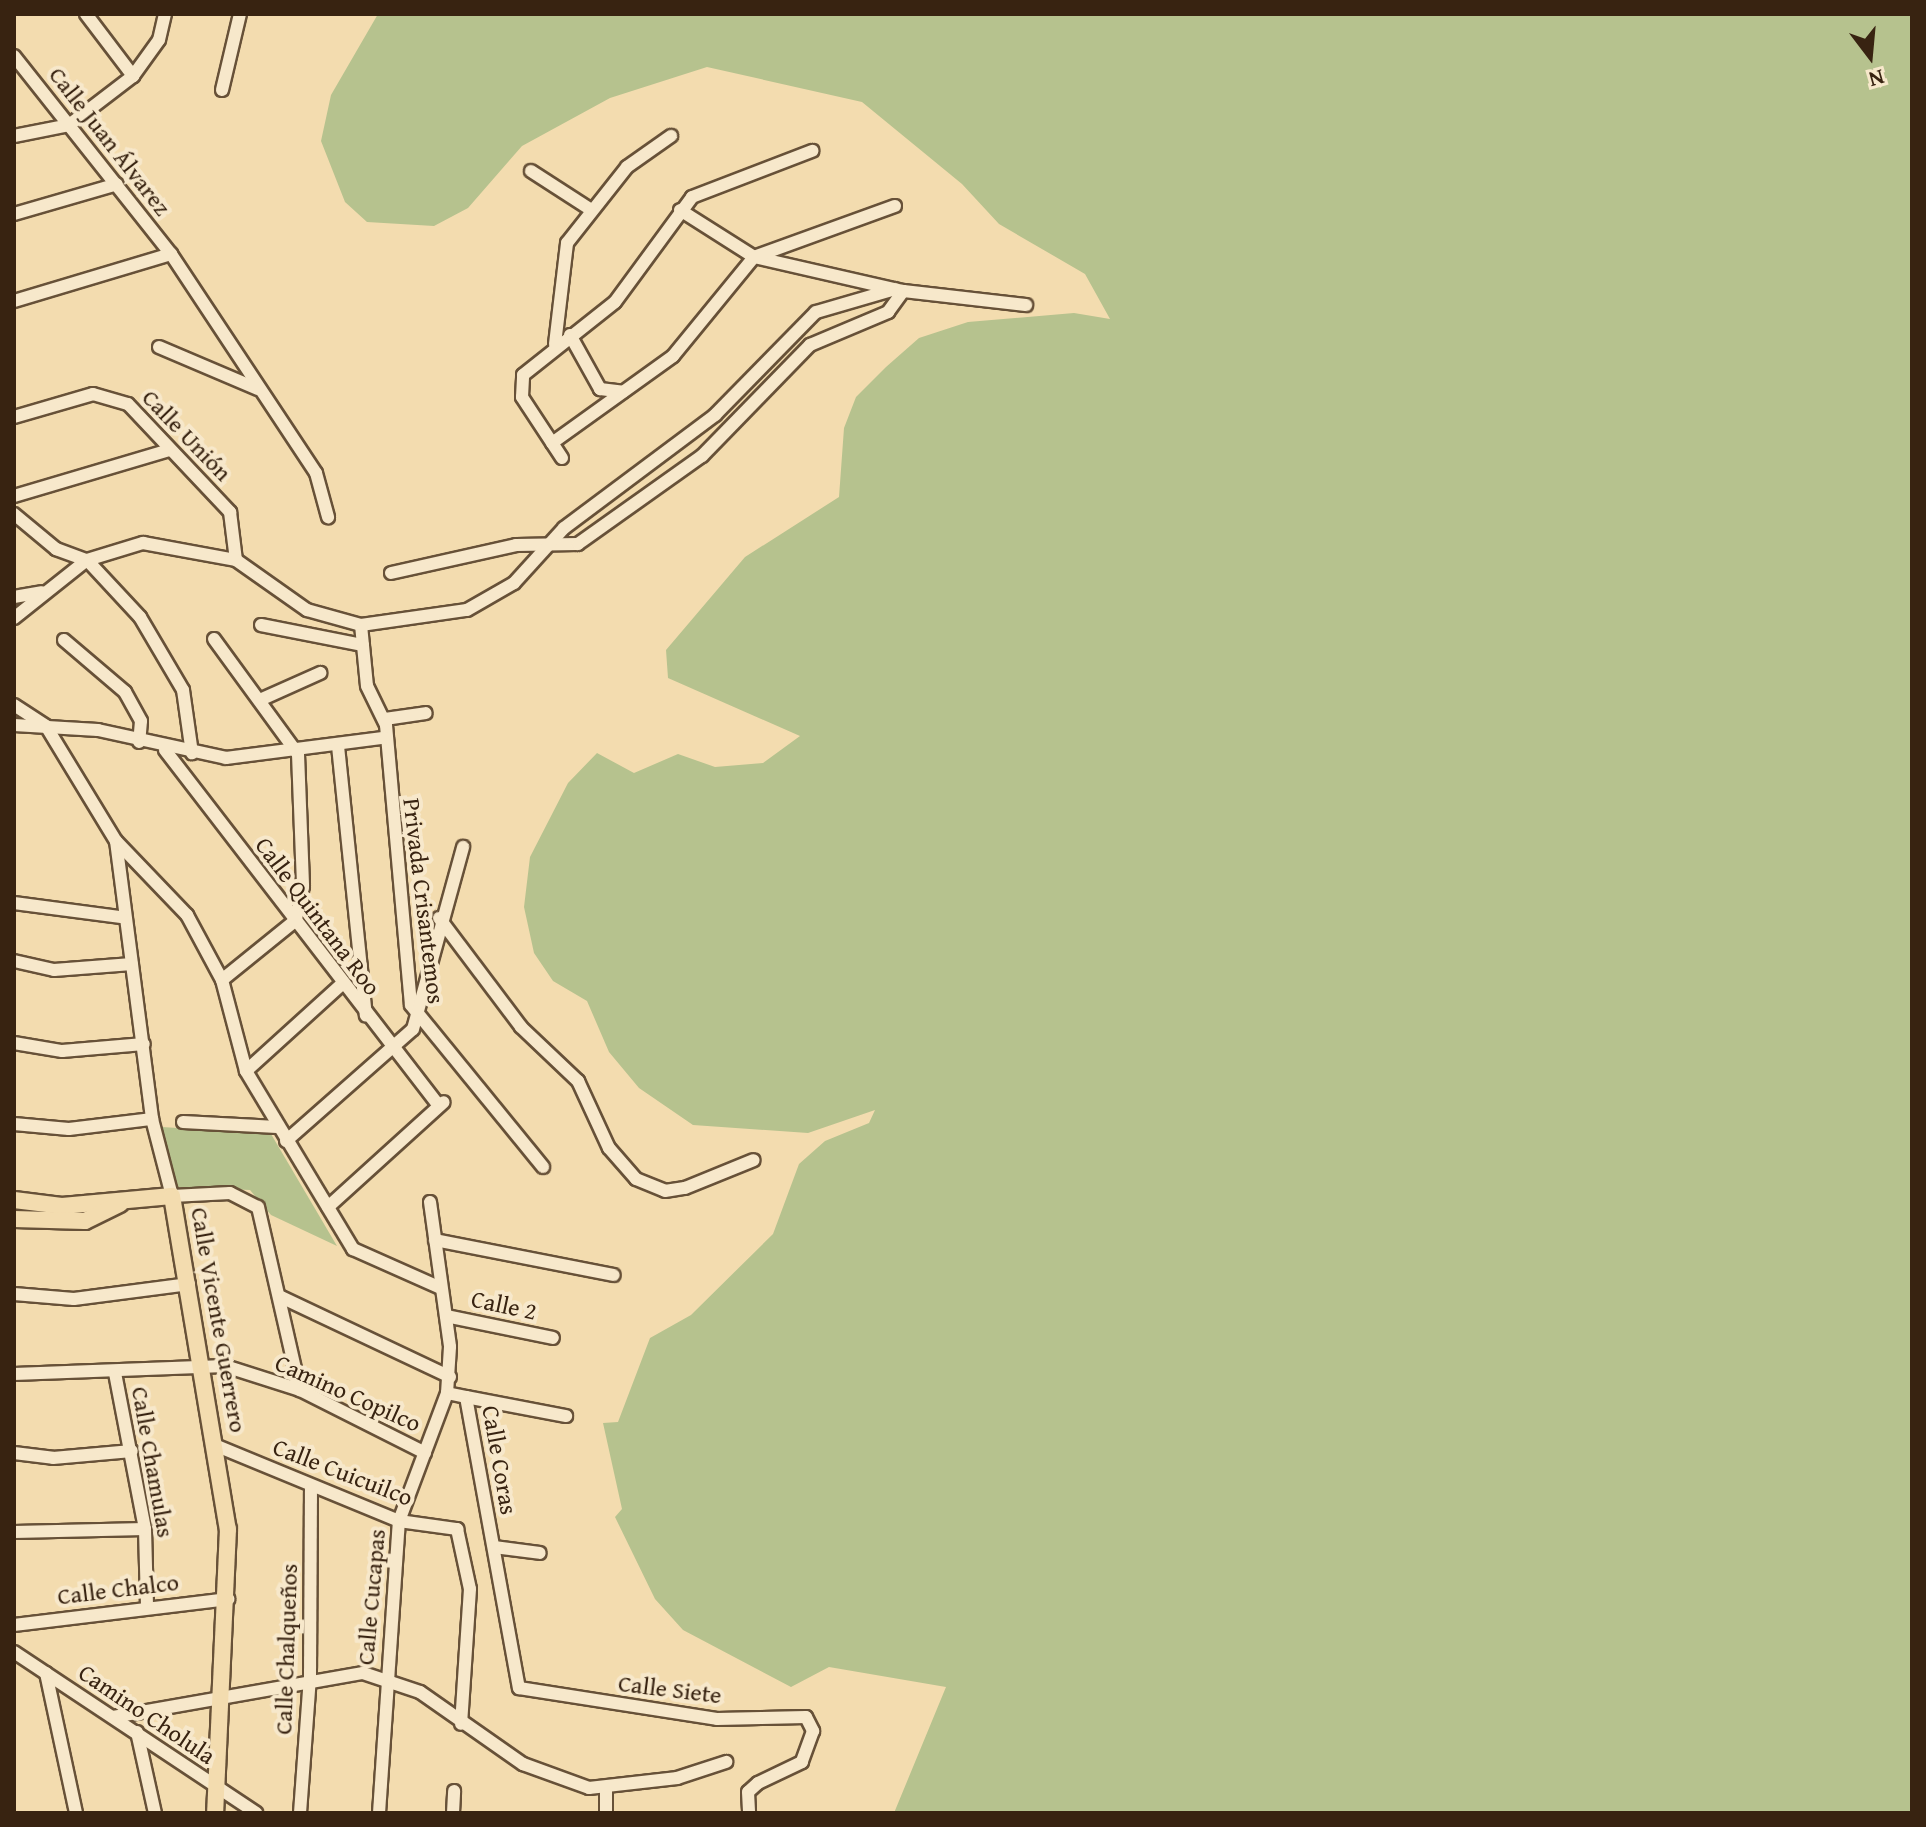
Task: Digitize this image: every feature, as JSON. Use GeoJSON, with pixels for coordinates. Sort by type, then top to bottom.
{"type":"FeatureCollection","features":[{"type":"Feature","properties":{"kind":"main road"},"geometry":{"type":"LineString","coordinates":[[14,1200],[125,1202],[172,1196]]}},
{"type":"Feature","properties":{"kind":"main road","name":"Calle Vicente Guerrero"},"geometry":{"type":"LineString","coordinates":[[172,1196],[204,1366],[228,1529],[228,1599],[215,1813]]}},
{"type":"Feature","properties":{"kind":"main road"},"geometry":{"type":"LineString","coordinates":[[14,1219],[85,1221],[125,1202]]}},
{"type":"Feature","properties":{"kind":"street"},"geometry":{"type":"LineString","coordinates":[[86,14],[133,76]]}},
{"type":"Feature","properties":{"kind":"street"},"geometry":{"type":"LineString","coordinates":[[14,136],[69,125],[133,76],[159,40],[165,14]]}},
{"type":"Feature","properties":{"kind":"street"},"geometry":{"type":"LineString","coordinates":[[222,90],[240,14]]}},
{"type":"Feature","properties":{"kind":"street","name":"Calle Juan Álvarez"},"geometry":{"type":"LineString","coordinates":[[14,56],[171,254],[320,480],[328,517]]}},
{"type":"Feature","properties":{"kind":"street"},"geometry":{"type":"LineString","coordinates":[[555,344],[567,243],[590,209],[627,167],[671,136]]}},
{"type":"Feature","properties":{"kind":"street"},"geometry":{"type":"LineString","coordinates":[[562,458],[522,397],[523,375],[555,344],[615,302],[680,210],[704,191],[812,151]]}},
{"type":"Feature","properties":{"kind":"street"},"geometry":{"type":"LineString","coordinates":[[531,171],[590,209]]}},
{"type":"Feature","properties":{"kind":"street"},"geometry":{"type":"LineString","coordinates":[[14,214],[117,184]]}},
{"type":"Feature","properties":{"kind":"street"},"geometry":{"type":"LineString","coordinates":[[552,443],[673,356],[754,257],[895,206]]}},
{"type":"Feature","properties":{"kind":"street"},"geometry":{"type":"LineString","coordinates":[[680,210],[754,257],[899,290],[1026,305]]}},
{"type":"Feature","properties":{"kind":"street"},"geometry":{"type":"LineString","coordinates":[[14,301],[171,254]]}},
{"type":"Feature","properties":{"kind":"street"},"geometry":{"type":"LineString","coordinates":[[14,618],[87,560],[143,543],[236,560],[307,610],[361,625],[467,610],[715,415],[816,312],[899,290]]}},
{"type":"Feature","properties":{"kind":"street"},"geometry":{"type":"LineString","coordinates":[[391,573],[516,545],[544,552],[578,544],[702,456],[810,345],[888,312],[899,290]]}},
{"type":"Feature","properties":{"kind":"street"},"geometry":{"type":"LineString","coordinates":[[570,335],[600,389],[626,391]]}},
{"type":"Feature","properties":{"kind":"street"},"geometry":{"type":"LineString","coordinates":[[159,347],[258,389]]}},
{"type":"Feature","properties":{"kind":"street","name":"Calle Unión"},"geometry":{"type":"LineString","coordinates":[[14,417],[93,394],[128,404],[230,512],[236,560]]}},
{"type":"Feature","properties":{"kind":"street"},"geometry":{"type":"LineString","coordinates":[[14,496],[169,450]]}},
{"type":"Feature","properties":{"kind":"street"},"geometry":{"type":"LineString","coordinates":[[651,465],[665,482]]}},
{"type":"Feature","properties":{"kind":"street"},"geometry":{"type":"LineString","coordinates":[[14,514],[56,549],[87,560],[140,617],[183,690],[192,753]]}},
{"type":"Feature","properties":{"kind":"street"},"geometry":{"type":"LineString","coordinates":[[14,597],[45,591]]}},
{"type":"Feature","properties":{"kind":"street"},"geometry":{"type":"LineString","coordinates":[[261,625],[363,645]]}},
{"type":"Feature","properties":{"kind":"street"},"geometry":{"type":"LineString","coordinates":[[14,725],[46,726],[192,753],[298,754],[383,738],[385,719],[367,686],[361,625]]}},
{"type":"Feature","properties":{"kind":"street"},"geometry":{"type":"LineString","coordinates":[[214,639],[262,699],[298,754],[303,886],[296,920],[222,980]]}},
{"type":"Feature","properties":{"kind":"street"},"geometry":{"type":"LineString","coordinates":[[64,640],[125,692],[141,721],[139,742]]}},
{"type":"Feature","properties":{"kind":"street"},"geometry":{"type":"LineString","coordinates":[[262,699],[320,673]]}},
{"type":"Feature","properties":{"kind":"street"},"geometry":{"type":"LineString","coordinates":[[14,705],[46,726],[116,841],[187,915],[222,980],[246,1071],[353,1249],[441,1288]]}},
{"type":"Feature","properties":{"kind":"street"},"geometry":{"type":"LineString","coordinates":[[385,719],[426,713]]}},
{"type":"Feature","properties":{"kind":"street","name":"Privada Crisantemos"},"geometry":{"type":"LineString","coordinates":[[383,738],[408,996],[417,1019],[543,1167]]}},
{"type":"Feature","properties":{"kind":"street"},"geometry":{"type":"LineString","coordinates":[[338,746],[366,1016]]}},
{"type":"Feature","properties":{"kind":"street","name":"Calle Quintana Roo"},"geometry":{"type":"LineString","coordinates":[[165,750],[296,920],[387,1046],[442,1104],[328,1207]]}},
{"type":"Feature","properties":{"kind":"street","name":"Calle Vicente Guerrero"},"geometry":{"type":"LineString","coordinates":[[116,841],[121,917],[132,964],[152,1119],[172,1196]]}},
{"type":"Feature","properties":{"kind":"street"},"geometry":{"type":"LineString","coordinates":[[286,1141],[387,1046],[408,1037],[417,1019],[439,918],[463,847]]}},
{"type":"Feature","properties":{"kind":"street"},"geometry":{"type":"LineString","coordinates":[[14,903],[121,917]]}},
{"type":"Feature","properties":{"kind":"street"},"geometry":{"type":"LineString","coordinates":[[439,918],[521,1027],[578,1081],[609,1148],[636,1179],[665,1191],[685,1188],[754,1160]]}},
{"type":"Feature","properties":{"kind":"street"},"geometry":{"type":"LineString","coordinates":[[14,961],[54,970],[132,964]]}},
{"type":"Feature","properties":{"kind":"street"},"geometry":{"type":"LineString","coordinates":[[246,1071],[341,985]]}},
{"type":"Feature","properties":{"kind":"street"},"geometry":{"type":"LineString","coordinates":[[14,1043],[62,1051],[144,1044]]}},
{"type":"Feature","properties":{"kind":"street"},"geometry":{"type":"LineString","coordinates":[[14,1124],[69,1129],[152,1119]]}},
{"type":"Feature","properties":{"kind":"street"},"geometry":{"type":"LineString","coordinates":[[183,1122],[277,1127]]}},
{"type":"Feature","properties":{"kind":"street"},"geometry":{"type":"LineString","coordinates":[[172,1196],[230,1193],[251,1199],[265,1223],[300,1390]]}},
{"type":"Feature","properties":{"kind":"street","name":"Calle Coras"},"geometry":{"type":"LineString","coordinates":[[430,1202],[446,1316],[450,1377],[447,1393],[466,1397],[521,1691]]}},
{"type":"Feature","properties":{"kind":"street"},"geometry":{"type":"LineString","coordinates":[[435,1240],[614,1275]]}},
{"type":"Feature","properties":{"kind":"street"},"geometry":{"type":"LineString","coordinates":[[14,1294],[74,1299],[189,1284]]}},
{"type":"Feature","properties":{"kind":"street"},"geometry":{"type":"LineString","coordinates":[[281,1297],[450,1377]]}},
{"type":"Feature","properties":{"kind":"street","name":"Calle 2"},"geometry":{"type":"LineString","coordinates":[[446,1316],[553,1338]]}},
{"type":"Feature","properties":{"kind":"street","name":"Camino Copilco"},"geometry":{"type":"LineString","coordinates":[[14,1374],[115,1373],[225,1366],[300,1390],[425,1453]]}},
{"type":"Feature","properties":{"kind":"street","name":"Calle Chamulas"},"geometry":{"type":"LineString","coordinates":[[115,1373],[145,1529],[147,1606]]}},
{"type":"Feature","properties":{"kind":"street","name":"Calle Cucapas"},"geometry":{"type":"LineString","coordinates":[[379,1813],[399,1521],[447,1393]]}},
{"type":"Feature","properties":{"kind":"street"},"geometry":{"type":"LineString","coordinates":[[466,1397],[566,1416]]}},
{"type":"Feature","properties":{"kind":"street","name":"Calle Cuicuilco"},"geometry":{"type":"LineString","coordinates":[[217,1446],[399,1521],[457,1529],[470,1589],[461,1724]]}},
{"type":"Feature","properties":{"kind":"street"},"geometry":{"type":"LineString","coordinates":[[14,1453],[53,1458],[132,1451]]}},
{"type":"Feature","properties":{"kind":"street","name":"Calle Chalqueños"},"geometry":{"type":"LineString","coordinates":[[300,1813],[310,1677],[311,1486]]}},
{"type":"Feature","properties":{"kind":"street"},"geometry":{"type":"LineString","coordinates":[[14,1532],[145,1529]]}},
{"type":"Feature","properties":{"kind":"street"},"geometry":{"type":"LineString","coordinates":[[494,1547],[540,1553]]}},
{"type":"Feature","properties":{"kind":"street","name":"Calle Chalco"},"geometry":{"type":"LineString","coordinates":[[14,1625],[147,1606],[228,1599]]}},
{"type":"Feature","properties":{"kind":"street","name":"Camino Cholula"},"geometry":{"type":"LineString","coordinates":[[14,1652],[256,1813]]}},
{"type":"Feature","properties":{"kind":"street"},"geometry":{"type":"LineString","coordinates":[[46,1673],[76,1813]]}},
{"type":"Feature","properties":{"kind":"street"},"geometry":{"type":"LineString","coordinates":[[113,1717],[222,1700],[310,1677],[386,1677],[523,1764],[606,1788],[726,1762]]}},
{"type":"Feature","properties":{"kind":"street","name":"Calle Siete"},"geometry":{"type":"LineString","coordinates":[[521,1691],[717,1719],[813,1722],[802,1762],[748,1792],[749,1813]]}},
{"type":"Feature","properties":{"kind":"street"},"geometry":{"type":"LineString","coordinates":[[137,1732],[155,1813]]}},
{"type":"Feature","properties":{"kind":"street"},"geometry":{"type":"LineString","coordinates":[[606,1788],[606,1813]]}},
{"type":"Feature","properties":{"kind":"street"},"geometry":{"type":"LineString","coordinates":[[453,1813],[454,1791]]}},
{"type":"Feature","properties":{"kind":"green space"},"geometry":{"type":"Polygon","coordinates":[[[378,14],[1912,14],[1912,1813],[894,1813],[946,1687],[829,1667],[791,1687],[683,1630],[655,1599],[615,1517],[622,1509],[603,1423],[618,1422],[650,1338],[691,1315],[773,1234],[799,1164],[825,1141],[869,1123],[875,1110],[808,1133],[693,1125],[639,1088],[609,1052],[587,1001],[553,981],[534,953],[524,907],[530,857],[568,783],[597,753],[634,773],[678,754],[715,767],[763,763],[800,736],[668,678],[666,650],[745,557],[839,497],[844,428],[856,397],[886,367],[919,338],[968,322],[1074,313],[1110,319],[1085,274],[999,224],[962,184],[862,102],[707,67],[610,98],[522,146],[468,208],[434,226],[367,222],[345,202],[321,141],[331,95],[378,14]]]}},
{"type":"Feature","properties":{"kind":"green space"},"geometry":{"type":"Polygon","coordinates":[[[162,1127],[271,1134],[337,1246],[271,1215],[250,1190],[178,1187],[162,1127]]]}}]}
